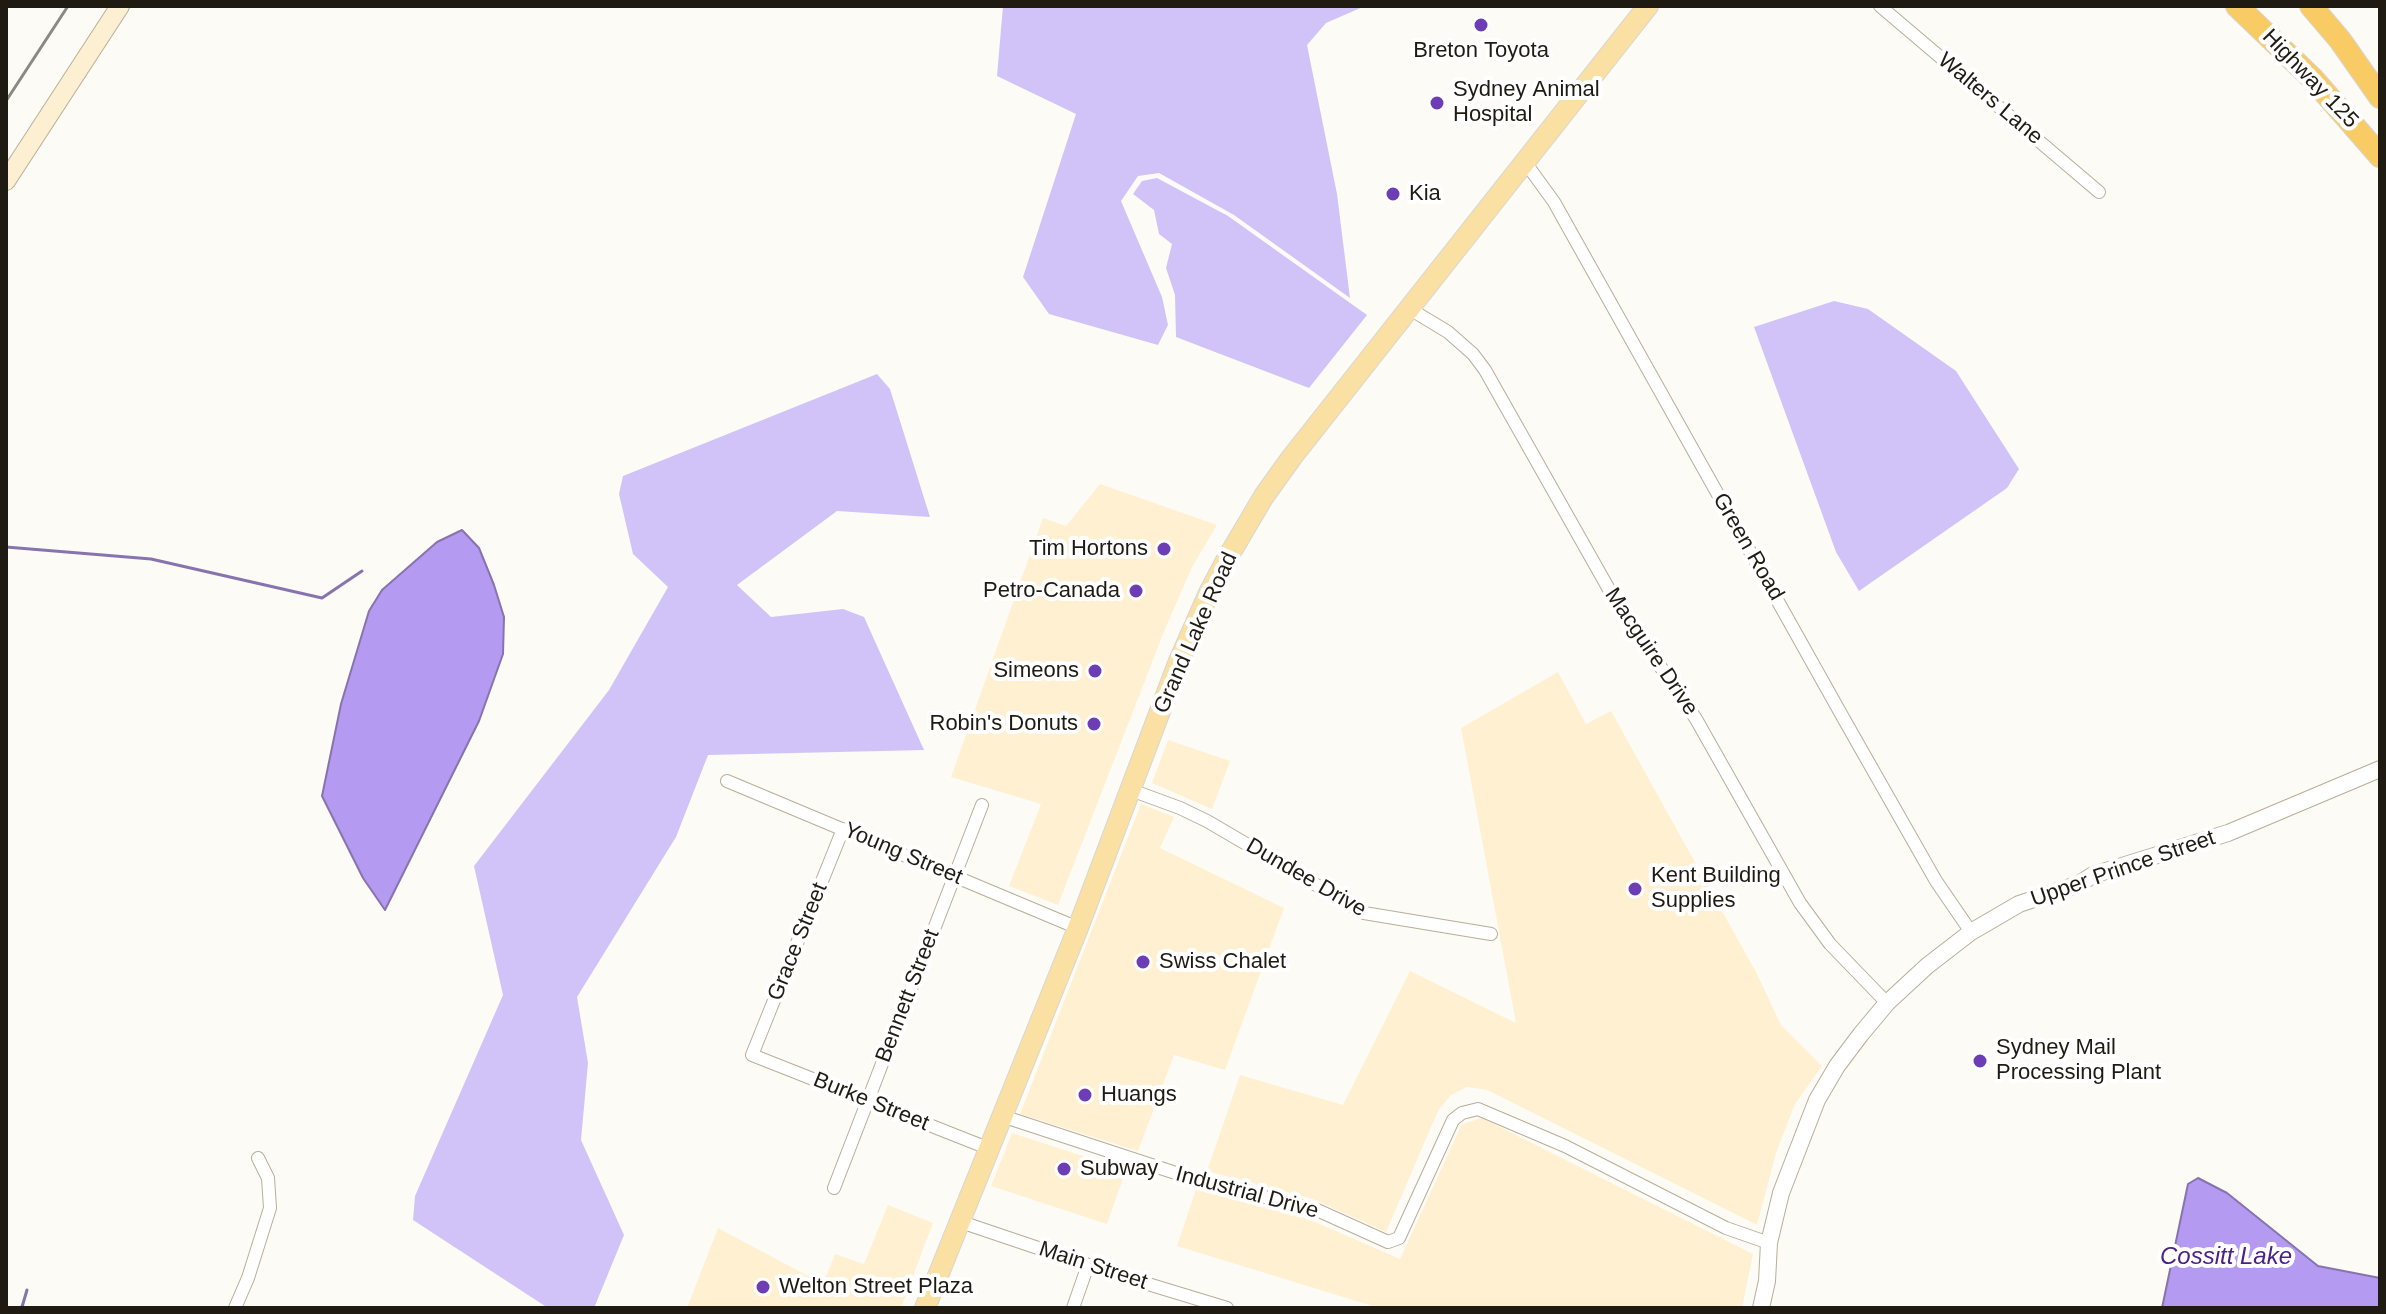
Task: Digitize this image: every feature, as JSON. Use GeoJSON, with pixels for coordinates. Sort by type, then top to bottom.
{"type":"FeatureCollection","features":[{"type":"Feature","properties":{"kind":"highway","name":"Highway 125"},"geometry":{"type":"LineString","coordinates":[[2237,6],[2313,79],[2380,156]]}},
{"type":"Feature","properties":{"kind":"highway","name":"Highway 125"},"geometry":{"type":"LineString","coordinates":[[2311,6],[2340,40],[2380,97]]}},
{"type":"Feature","properties":{"kind":"main road"},"geometry":{"type":"LineString","coordinates":[[6,181],[120,6]]}},
{"type":"Feature","properties":{"kind":"main road","name":"Grand Lake Road"},"geometry":{"type":"LineString","coordinates":[[925,1308],[1078,928],[1179,661],[1228,557],[1280,473],[1648,6]]}},
{"type":"Feature","properties":{"kind":"street","name":"Walters Lane"},"geometry":{"type":"LineString","coordinates":[[1880,6],[2099,192]]}},
{"type":"Feature","properties":{"kind":"street","name":"Green Road"},"geometry":{"type":"LineString","coordinates":[[1525,162],[1554,202],[1936,881],[1971,932]]}},
{"type":"Feature","properties":{"kind":"street","name":"Macguire Drive"},"geometry":{"type":"LineString","coordinates":[[1410,309],[1448,332],[1473,354],[1485,370],[1615,600],[1696,719],[1800,903],[1830,944],[1887,1003]]}},
{"type":"Feature","properties":{"kind":"street","name":"Upper Prince Street"},"geometry":{"type":"LineString","coordinates":[[1761,1308],[1767,1281],[1769,1243],[1788,1172],[1817,1100],[1837,1066],[1887,1003],[1927,966],[1971,932],[2019,904],[2079,884],[2093,875],[2228,833],[2380,769]]}},
{"type":"Feature","properties":{"kind":"street","name":"Young Street"},"geometry":{"type":"LineString","coordinates":[[727,781],[1078,928]]}},
{"type":"Feature","properties":{"kind":"street","name":"Dundee Drive"},"geometry":{"type":"LineString","coordinates":[[1131,790],[1207,821],[1364,913],[1491,934]]}},
{"type":"Feature","properties":{"kind":"street","name":"Bennett Street"},"geometry":{"type":"LineString","coordinates":[[834,1188],[982,805]]}},
{"type":"Feature","properties":{"kind":"street","name":"Grace Street"},"geometry":{"type":"LineString","coordinates":[[752,1055],[843,829]]}},
{"type":"Feature","properties":{"kind":"street","name":"Burke Street"},"geometry":{"type":"LineString","coordinates":[[752,1055],[990,1149]]}},
{"type":"Feature","properties":{"kind":"street","name":"Industrial Drive"},"geometry":{"type":"LineString","coordinates":[[1002,1116],[1197,1180],[1317,1210],[1384,1242],[1392,1242],[1399,1238],[1453,1120],[1462,1113],[1478,1109],[1565,1146],[1726,1228],[1769,1243]]}},
{"type":"Feature","properties":{"kind":"street"},"geometry":{"type":"LineString","coordinates":[[235,1308],[270,1208],[268,1178],[258,1158]]}},
{"type":"Feature","properties":{"kind":"street","name":"Main Street"},"geometry":{"type":"LineString","coordinates":[[961,1222],[1227,1308]]}},
{"type":"Feature","properties":{"kind":"street"},"geometry":{"type":"LineString","coordinates":[[1073,1308],[1088,1265]]}},
{"type":"Feature","properties":{"kind":"street"},"geometry":{"type":"LineString","coordinates":[[1178,1308],[1183,1295]]}},
{"type":"Feature","properties":{"kind":"shaded area"},"geometry":{"type":"Polygon","coordinates":[[[1003,6],[1365,6],[1326,23],[1307,45],[1337,194],[1350,298],[1234,215],[1159,173],[1138,176],[1121,201],[1162,297],[1168,325],[1158,345],[1049,314],[1023,277],[1076,114],[997,76],[1003,6]]]}},
{"type":"Feature","properties":{"kind":"shaded area"},"geometry":{"type":"Polygon","coordinates":[[[1157,178],[1228,216],[1367,315],[1309,388],[1176,337],[1175,295],[1166,268],[1172,244],[1159,234],[1154,210],[1133,194],[1142,181],[1157,178]]]}},
{"type":"Feature","properties":{"kind":"shaded area"},"geometry":{"type":"Polygon","coordinates":[[[1834,301],[1868,309],[1956,371],[2019,469],[2007,488],[1859,591],[1836,552],[1754,327],[1834,301]]]}},
{"type":"Feature","properties":{"kind":"shaded area"},"geometry":{"type":"Polygon","coordinates":[[[877,374],[890,389],[930,517],[837,511],[737,585],[771,617],[843,609],[864,617],[924,750],[708,755],[676,837],[577,997],[588,1063],[581,1140],[624,1235],[594,1308],[548,1308],[413,1220],[415,1196],[503,995],[474,866],[609,690],[668,587],[633,554],[619,494],[623,476],[877,374]]]}},
{"type":"Feature","properties":{"kind":"shaded area"},"geometry":{"type":"Polygon","coordinates":[[[1100,484],[1217,525],[1192,567],[1163,634],[1058,905],[1009,886],[1041,804],[951,777],[1043,518],[1066,526],[1100,484]]]}},
{"type":"Feature","properties":{"kind":"shaded area"},"geometry":{"type":"Polygon","coordinates":[[[1558,672],[1586,724],[1611,711],[1757,974],[1781,1025],[1822,1066],[1795,1104],[1776,1153],[1757,1225],[1487,1090],[1467,1087],[1451,1095],[1438,1111],[1386,1232],[1313,1199],[1207,1171],[1240,1075],[1343,1105],[1410,971],[1516,1023],[1461,728],[1558,672]]]}},
{"type":"Feature","properties":{"kind":"shaded area"},"geometry":{"type":"Polygon","coordinates":[[[1168,740],[1230,761],[1212,809],[1152,783],[1168,740]]]}},
{"type":"Feature","properties":{"kind":"shaded area"},"geometry":{"type":"Polygon","coordinates":[[[1141,804],[1174,817],[1160,848],[1284,908],[1225,1070],[1174,1055],[1138,1151],[1020,1114],[1141,804]]]}},
{"type":"Feature","properties":{"kind":"shaded area"},"geometry":{"type":"Polygon","coordinates":[[[1482,1118],[1753,1254],[1742,1308],[1379,1308],[1177,1246],[1196,1189],[1308,1219],[1400,1259],[1462,1124],[1482,1118]]]}},
{"type":"Feature","properties":{"kind":"shaded area"},"geometry":{"type":"Polygon","coordinates":[[[1012,1133],[1126,1170],[1107,1224],[991,1186],[1012,1133]]]}},
{"type":"Feature","properties":{"kind":"shaded area"},"geometry":{"type":"Polygon","coordinates":[[[888,1205],[933,1223],[901,1308],[687,1308],[718,1228],[823,1284],[835,1254],[864,1264],[888,1205]]]}},
{"type":"Feature","properties":{"kind":"water"},"geometry":{"type":"Polygon","coordinates":[[[462,530],[479,548],[494,585],[504,617],[503,654],[479,721],[385,910],[363,878],[322,796],[341,704],[369,611],[382,590],[437,542],[462,530]]]}},
{"type":"Feature","properties":{"kind":"water","name":"Cossitt Lake"},"geometry":{"type":"Polygon","coordinates":[[[2198,1178],[2227,1193],[2318,1266],[2380,1278],[2380,1308],[2162,1308],[2188,1184],[2198,1178]]]}},
{"type":"Feature","properties":{"kind":"waterway"},"geometry":{"type":"LineString","coordinates":[[6,547],[151,559],[322,598],[362,571]]}},
{"type":"Feature","properties":{"kind":"waterway"},"geometry":{"type":"LineString","coordinates":[[18,1308],[22,1307],[27,1290]]}},
{"type":"Feature","properties":{"kind":"railway"},"geometry":{"type":"LineString","coordinates":[[6,101],[68,6]]}},
{"type":"Feature","properties":{"kind":"place","name":"Breton Toyota"},"geometry":{"type":"Point","coordinates":[1481,25]}},
{"type":"Feature","properties":{"kind":"place","name":"Sydney Animal Hospital"},"geometry":{"type":"Point","coordinates":[1437,103]}},
{"type":"Feature","properties":{"kind":"place","name":"Kia"},"geometry":{"type":"Point","coordinates":[1393,194]}},
{"type":"Feature","properties":{"kind":"place","name":"Tim Hortons"},"geometry":{"type":"Point","coordinates":[1164,549]}},
{"type":"Feature","properties":{"kind":"place","name":"Petro-Canada"},"geometry":{"type":"Point","coordinates":[1136,591]}},
{"type":"Feature","properties":{"kind":"place","name":"Simeons"},"geometry":{"type":"Point","coordinates":[1095,671]}},
{"type":"Feature","properties":{"kind":"place","name":"Robin's Donuts"},"geometry":{"type":"Point","coordinates":[1094,724]}},
{"type":"Feature","properties":{"kind":"place","name":"Kent Building Supplies"},"geometry":{"type":"Point","coordinates":[1635,889]}},
{"type":"Feature","properties":{"kind":"place","name":"Swiss Chalet"},"geometry":{"type":"Point","coordinates":[1143,962]}},
{"type":"Feature","properties":{"kind":"place","name":"Sydney Mail Processing Plant"},"geometry":{"type":"Point","coordinates":[1980,1061]}},
{"type":"Feature","properties":{"kind":"place","name":"Huangs"},"geometry":{"type":"Point","coordinates":[1085,1095]}},
{"type":"Feature","properties":{"kind":"place","name":"Subway"},"geometry":{"type":"Point","coordinates":[1064,1169]}},
{"type":"Feature","properties":{"kind":"place","name":"Welton Street Plaza"},"geometry":{"type":"Point","coordinates":[763,1287]}}]}
